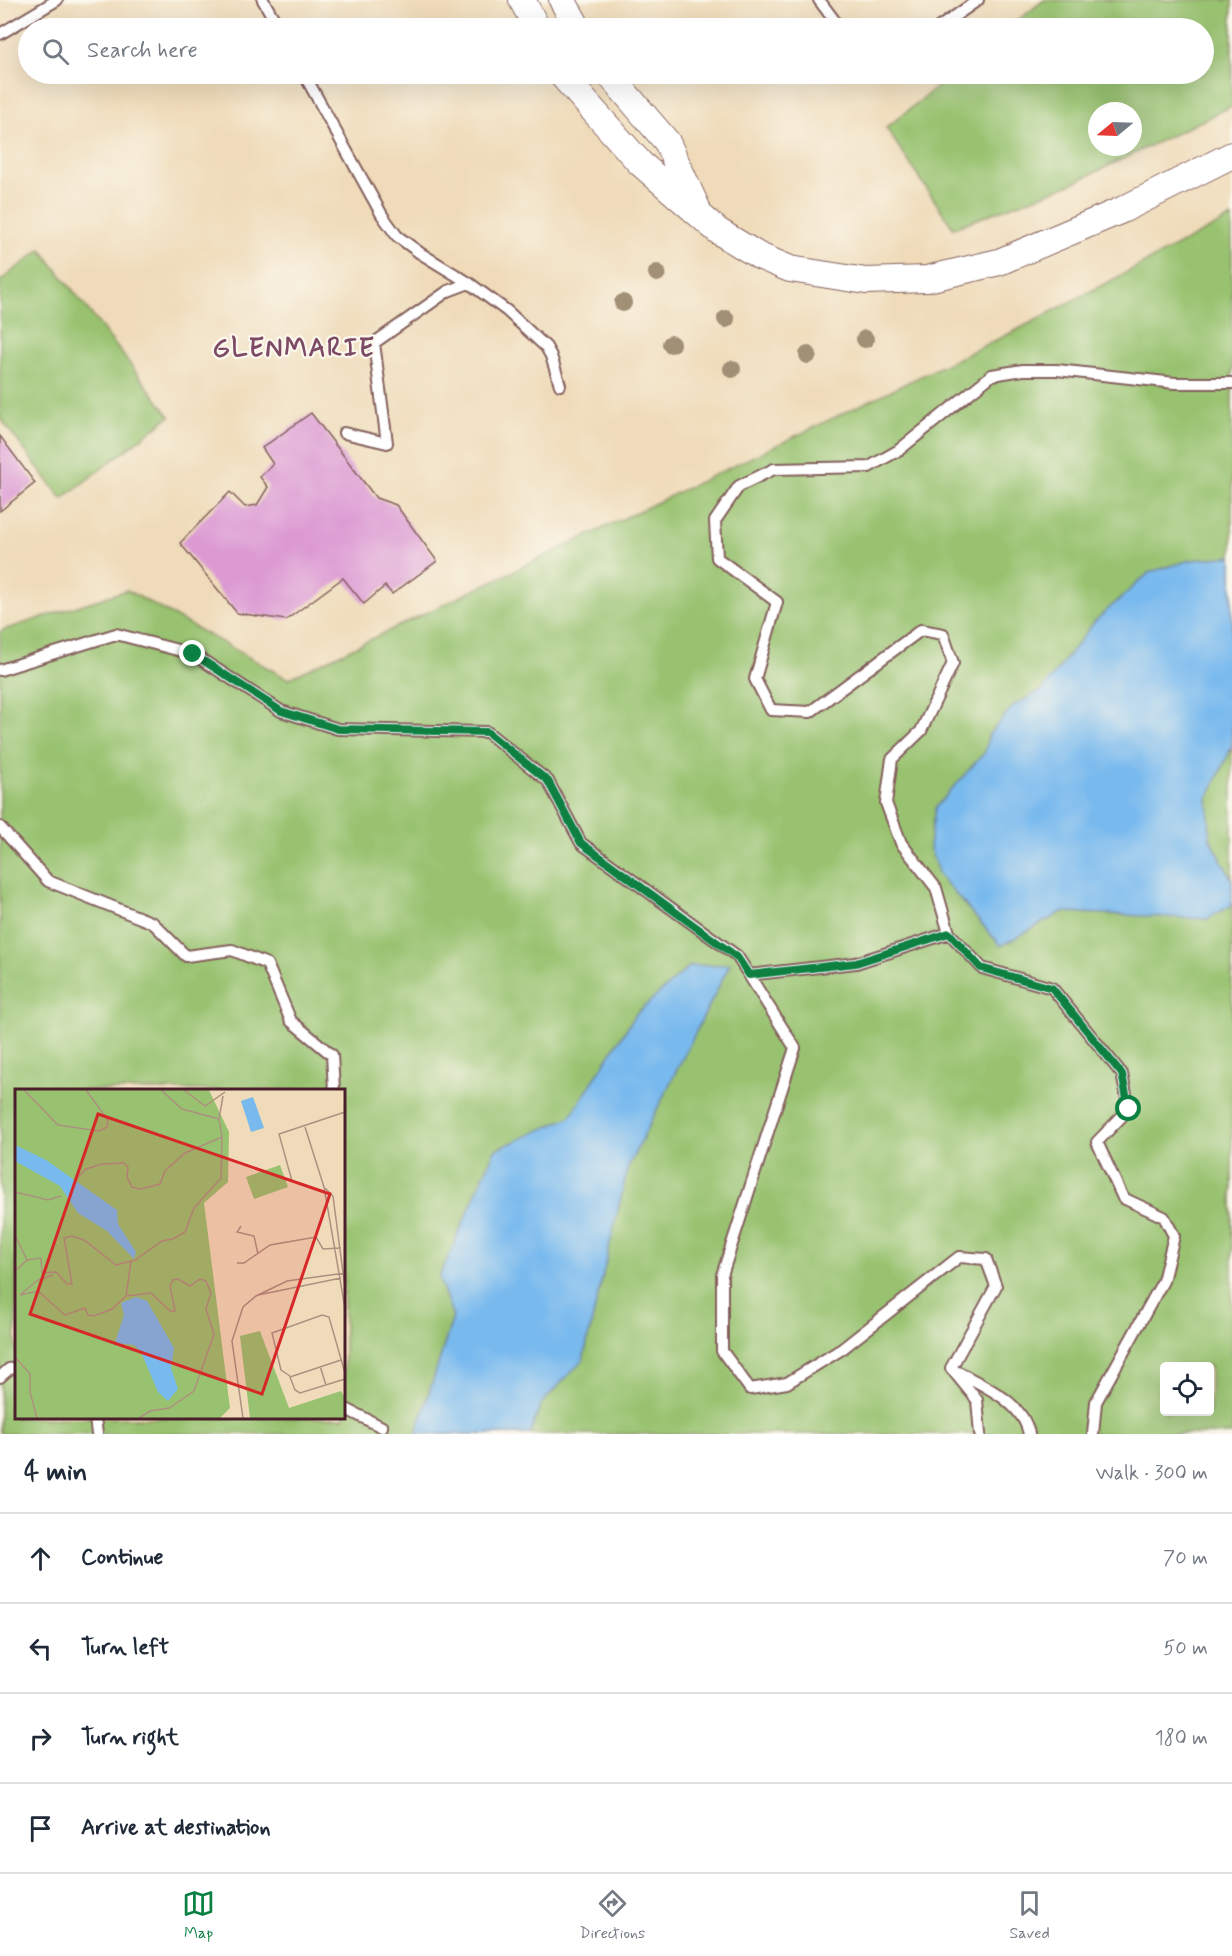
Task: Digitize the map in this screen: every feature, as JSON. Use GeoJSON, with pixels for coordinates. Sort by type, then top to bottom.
{"type":"FeatureCollection","features":[{"type":"Feature","properties":{"kind":"street"},"geometry":{"type":"LineString","coordinates":[[522,0],[532,18]]}},
{"type":"Feature","properties":{"kind":"street"},"geometry":{"type":"LineString","coordinates":[[562,0],[572,18]]}},
{"type":"Feature","properties":{"kind":"street"},"geometry":{"type":"LineString","coordinates":[[570,84],[640,163],[718,231],[759,256],[790,269],[866,281],[927,279],[999,262],[1122,210],[1232,155]]}},
{"type":"Feature","properties":{"kind":"street"},"geometry":{"type":"LineString","coordinates":[[618,84],[667,142],[702,219]]}},
{"type":"Feature","properties":{"kind":"lane"},"geometry":{"type":"LineString","coordinates":[[27,18],[57,0]]}},
{"type":"Feature","properties":{"kind":"lane"},"geometry":{"type":"LineString","coordinates":[[263,0],[273,18]]}},
{"type":"Feature","properties":{"kind":"lane"},"geometry":{"type":"LineString","coordinates":[[819,0],[832,18]]}},
{"type":"Feature","properties":{"kind":"lane"},"geometry":{"type":"LineString","coordinates":[[952,18],[978,0]]}},
{"type":"Feature","properties":{"kind":"lane"},"geometry":{"type":"LineString","coordinates":[[0,34],[18,23]]}},
{"type":"Feature","properties":{"kind":"lane"},"geometry":{"type":"LineString","coordinates":[[309,84],[382,216],[397,236],[507,311],[546,347],[560,385]]}},
{"type":"Feature","properties":{"kind":"lane"},"geometry":{"type":"LineString","coordinates":[[344,433],[387,443],[374,343],[448,291],[469,283]]}},
{"type":"Feature","properties":{"kind":"lane"},"geometry":{"type":"LineString","coordinates":[[1093,1434],[1096,1402],[1163,1281],[1174,1236],[1164,1217],[1122,1198],[1097,1142],[1129,1109],[1122,1074],[1052,988],[981,968],[949,933],[936,888],[901,843],[886,803],[892,759],[921,731],[953,663],[943,634],[921,630],[810,712],[771,710],[755,679],[777,602],[717,558],[715,521],[739,486],[774,469],[869,467],[898,450],[992,375],[1023,370],[1057,370],[1175,383],[1232,382]]}},
{"type":"Feature","properties":{"kind":"lane"},"geometry":{"type":"LineString","coordinates":[[0,670],[116,634],[193,654],[281,711],[338,729],[487,732],[548,781],[581,843],[737,957],[795,1048],[722,1275],[722,1351],[750,1389],[787,1383],[842,1349],[959,1257],[986,1259],[996,1286],[951,1368]]}},
{"type":"Feature","properties":{"kind":"lane"},"geometry":{"type":"LineString","coordinates":[[0,827],[48,881],[153,923],[186,956],[232,950],[267,964],[291,1021],[332,1055],[334,1089]]}},
{"type":"Feature","properties":{"kind":"lane"},"geometry":{"type":"LineString","coordinates":[[749,975],[856,963],[949,933]]}},
{"type":"Feature","properties":{"kind":"lane"},"geometry":{"type":"LineString","coordinates":[[0,1377],[9,1369],[15,1368]]}},
{"type":"Feature","properties":{"kind":"lane"},"geometry":{"type":"LineString","coordinates":[[951,1368],[977,1401],[980,1434]]}},
{"type":"Feature","properties":{"kind":"lane"},"geometry":{"type":"LineString","coordinates":[[951,1368],[1004,1398],[1027,1422],[1029,1434]]}},
{"type":"Feature","properties":{"kind":"lane"},"geometry":{"type":"LineString","coordinates":[[345,1408],[382,1427]]}},
{"type":"Feature","properties":{"kind":"lane"},"geometry":{"type":"LineString","coordinates":[[94,1419],[98,1434]]}},
{"type":"Feature","properties":{"kind":"green space"},"geometry":{"type":"Polygon","coordinates":[[[1044,0],[1232,0],[1232,106],[1142,150],[1142,102],[1088,102],[1088,156],[1129,156],[1071,184],[953,228],[886,128],[941,84],[1214,84],[1214,18],[1021,18],[1044,0]]]}},
{"type":"Feature","properties":{"kind":"green space"},"geometry":{"type":"Polygon","coordinates":[[[1232,217],[1232,1434],[0,1434],[0,631],[127,590],[288,679],[1015,331],[1232,217]]]}},
{"type":"Feature","properties":{"kind":"green space"},"geometry":{"type":"Polygon","coordinates":[[[41,249],[170,416],[62,499],[0,418],[0,281],[41,249]]]}},
{"type":"Feature","properties":{"kind":"water"},"geometry":{"type":"Polygon","coordinates":[[[1232,556],[1232,746],[1208,798],[1210,838],[1232,880],[1232,905],[1207,919],[1062,912],[1001,946],[939,875],[929,846],[935,808],[985,752],[989,734],[1014,705],[1042,690],[1095,621],[1150,572],[1191,560],[1232,556]]]}},
{"type":"Feature","properties":{"kind":"water"},"geometry":{"type":"Polygon","coordinates":[[[730,964],[628,1167],[583,1360],[541,1404],[530,1434],[416,1434],[453,1317],[439,1278],[495,1150],[570,1117],[636,1014],[690,966],[730,964]]]}},
{"type":"Feature","properties":{"kind":"building"},"geometry":{"type":"Polygon","coordinates":[[[311,413],[376,498],[396,505],[437,561],[392,594],[385,586],[364,604],[343,578],[286,620],[237,613],[180,543],[230,492],[245,507],[257,505],[268,487],[260,477],[273,464],[262,448],[311,413]]]}},
{"type":"Feature","properties":{"kind":"building"},"geometry":{"type":"Polygon","coordinates":[[[0,436],[35,483],[0,511],[0,436]]]}},
{"type":"Feature","properties":{"kind":"district","name":"GLENMARIE"},"geometry":{"type":"Point","coordinates":[294,347]}},
{"type":"Feature","properties":{"kind":"route"},"geometry":{"type":"LineString","coordinates":[[193,654],[281,711],[338,729],[487,732],[548,781],[581,843],[737,957],[749,975],[856,963],[949,933],[981,968],[1052,988],[1122,1074],[1129,1109]]}}]}
